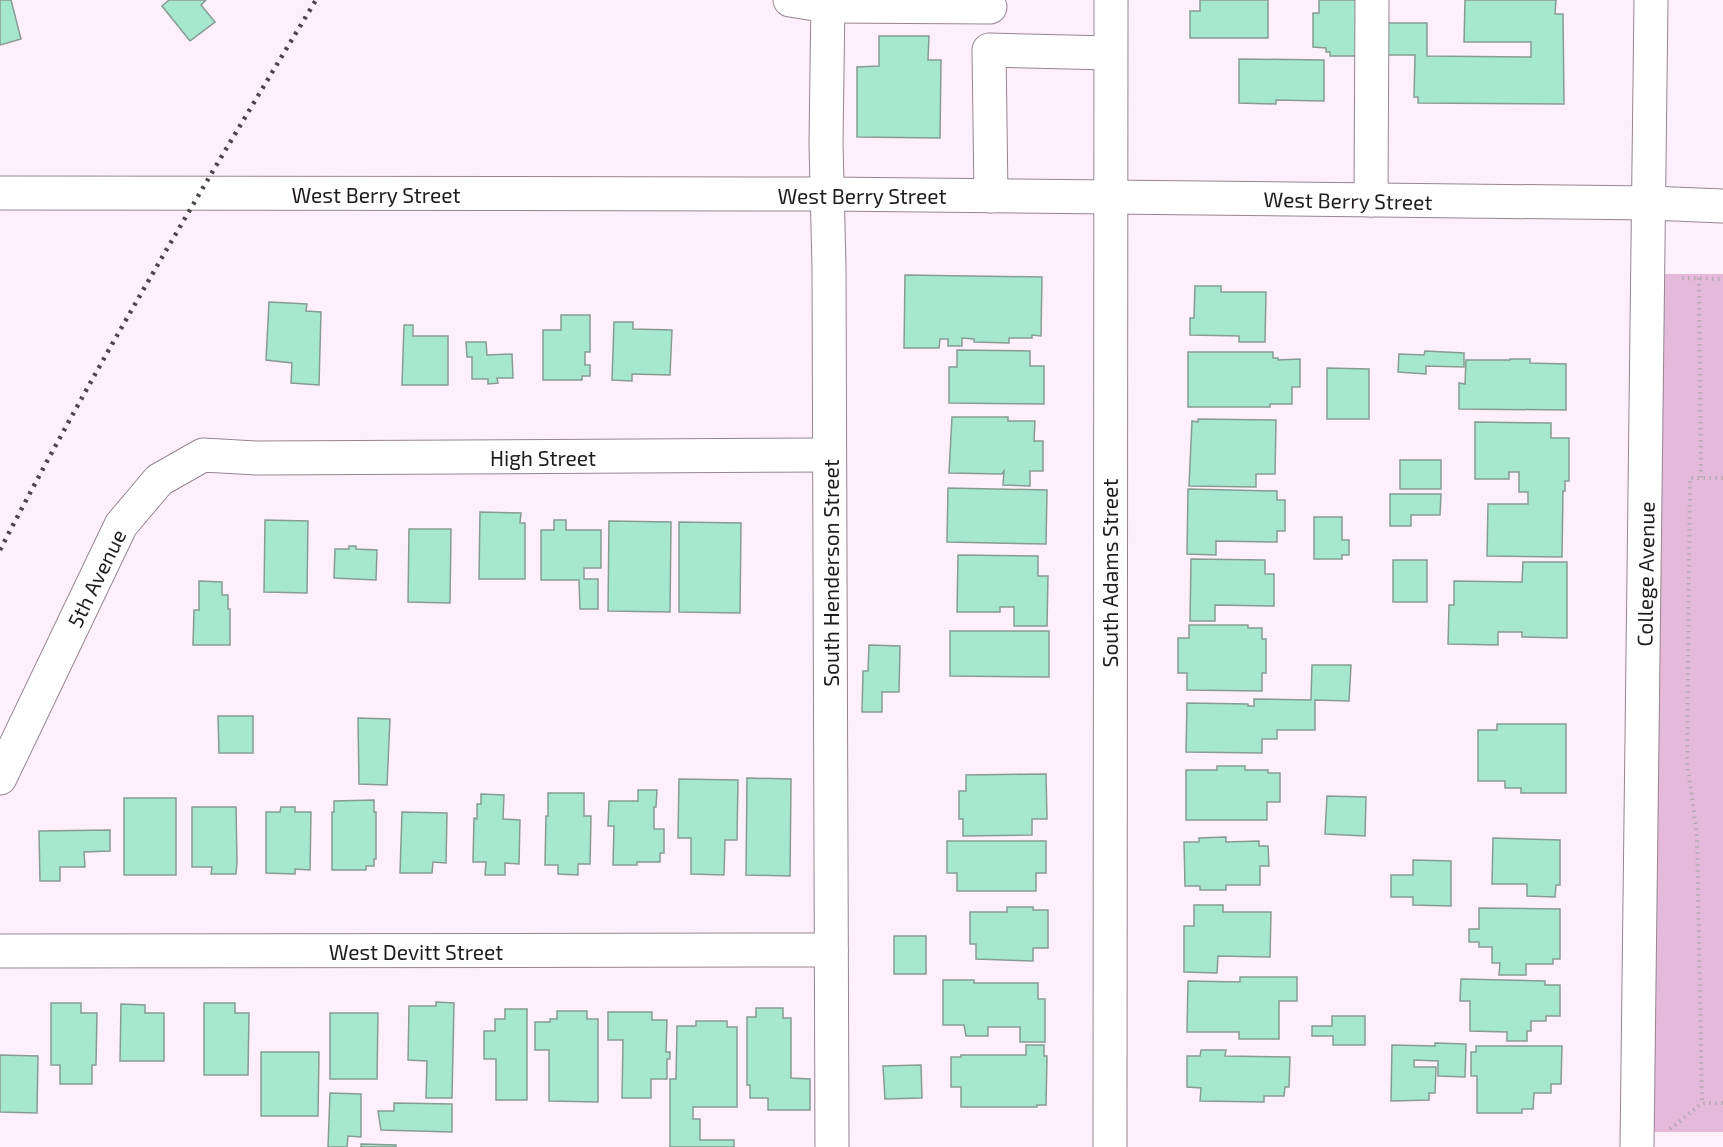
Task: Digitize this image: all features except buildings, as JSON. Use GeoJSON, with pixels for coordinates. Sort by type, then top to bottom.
{"type":"FeatureCollection","features":[{"type":"Feature","properties":{"kind":"street"},"geometry":{"type":"LineString","coordinates":[[790,0],[828,3],[991,4],[989,50],[992,196]]}},
{"type":"Feature","properties":{"kind":"street","name":"South Adams Street"},"geometry":{"type":"LineString","coordinates":[[1110,1147],[1109,197],[1111,0]]}},
{"type":"Feature","properties":{"kind":"street"},"geometry":{"type":"LineString","coordinates":[[1371,200],[1372,0]]}},
{"type":"Feature","properties":{"kind":"street","name":"College Avenue"},"geometry":{"type":"LineString","coordinates":[[1637,1147],[1651,0]]}},
{"type":"Feature","properties":{"kind":"street","name":"South Henderson Street"},"geometry":{"type":"LineString","coordinates":[[828,3],[832,1147]]}},
{"type":"Feature","properties":{"kind":"street"},"geometry":{"type":"LineString","coordinates":[[989,50],[1110,52]]}},
{"type":"Feature","properties":{"kind":"street","name":"West Berry Street"},"geometry":{"type":"LineString","coordinates":[[0,193],[827,194],[1650,203],[1723,206]]}},
{"type":"Feature","properties":{"kind":"street","name":"5th Avenue"},"geometry":{"type":"LineString","coordinates":[[0,778],[121,525],[159,480],[203,455],[257,458]]}},
{"type":"Feature","properties":{"kind":"street","name":"High Street"},"geometry":{"type":"LineString","coordinates":[[257,458],[829,455]]}},
{"type":"Feature","properties":{"kind":"street","name":"West Devitt Street"},"geometry":{"type":"LineString","coordinates":[[0,951],[831,950]]}},
{"type":"Feature","properties":{"kind":"path"},"geometry":{"type":"LineString","coordinates":[[1682,278],[1723,279]]}},
{"type":"Feature","properties":{"kind":"path"},"geometry":{"type":"LineString","coordinates":[[1699,278],[1701,478]]}},
{"type":"Feature","properties":{"kind":"path"},"geometry":{"type":"LineString","coordinates":[[1701,1103],[1697,834],[1687,761],[1690,478],[1723,478]]}},
{"type":"Feature","properties":{"kind":"path"},"geometry":{"type":"LineString","coordinates":[[1668,1132],[1701,1103],[1723,1103]]}},
{"type":"Feature","properties":{"kind":"shaded area"},"geometry":{"type":"Polygon","coordinates":[[[1663,274],[1723,274],[1723,1132],[1652,1132],[1663,274]]]}},
{"type":"Feature","properties":{"kind":"railway"},"geometry":{"type":"LineString","coordinates":[[0,550],[75,411],[193,204],[316,0]]}}]}
